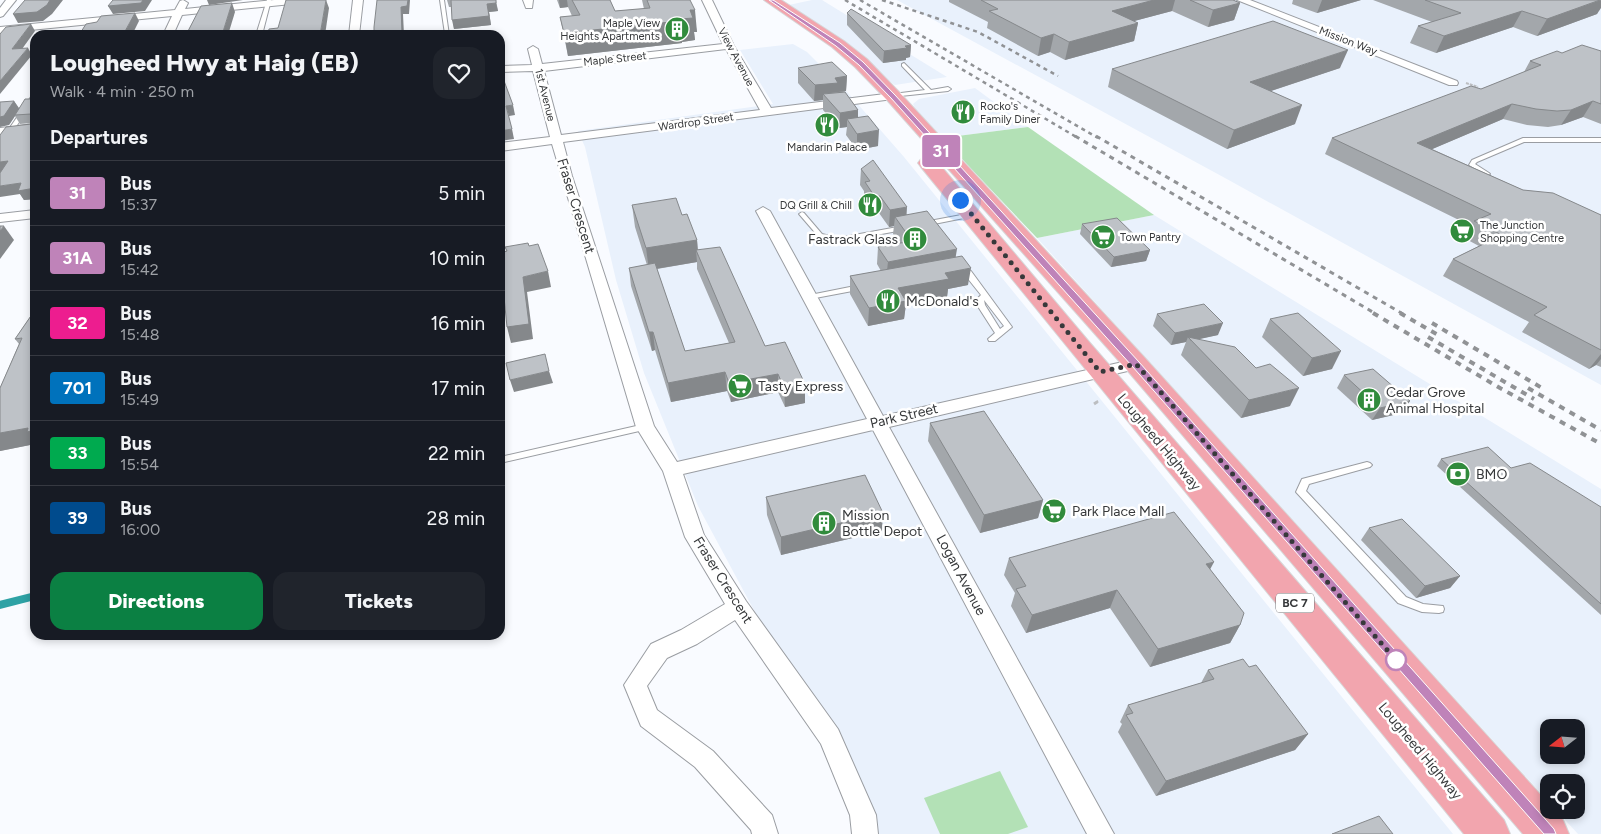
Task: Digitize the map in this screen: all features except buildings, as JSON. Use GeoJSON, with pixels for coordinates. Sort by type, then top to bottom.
{"type":"FeatureCollection","features":[{"type":"Feature","properties":{"kind":"main road","name":"Lougheed Highway"},"geometry":{"type":"LineString","coordinates":[[765,2],[838,44],[861,63],[868,90],[1100,372],[1490,834]]}},
{"type":"Feature","properties":{"kind":"main road","name":"Lougheed Highway"},"geometry":{"type":"LineString","coordinates":[[765,2],[824,50],[868,90],[1136,364],[1549,834]]}},
{"type":"Feature","properties":{"kind":"street"},"geometry":{"type":"LineString","coordinates":[[0,14],[10,0]]}},
{"type":"Feature","properties":{"kind":"street"},"geometry":{"type":"LineString","coordinates":[[170,30],[184,0]]}},
{"type":"Feature","properties":{"kind":"street"},"geometry":{"type":"LineString","coordinates":[[0,30],[302,0]]}},
{"type":"Feature","properties":{"kind":"street"},"geometry":{"type":"LineString","coordinates":[[355,30],[358,0]]}},
{"type":"Feature","properties":{"kind":"street","name":"View Avenue"},"geometry":{"type":"LineString","coordinates":[[707,0],[729,46],[767,112]]}},
{"type":"Feature","properties":{"kind":"street","name":"Mission Way"},"geometry":{"type":"LineString","coordinates":[[1242,0],[1453,83]]}},
{"type":"Feature","properties":{"kind":"street","name":"Maple Street"},"geometry":{"type":"LineString","coordinates":[[505,69],[539,68],[729,46]]}},
{"type":"Feature","properties":{"kind":"street","name":"1st Avenue"},"geometry":{"type":"LineString","coordinates":[[533,50],[556,140]]}},
{"type":"Feature","properties":{"kind":"street","name":"Wardrop Street"},"geometry":{"type":"LineString","coordinates":[[505,146],[767,112],[868,90]]}},
{"type":"Feature","properties":{"kind":"street"},"geometry":{"type":"LineString","coordinates":[[5,131],[30,128]]}},
{"type":"Feature","properties":{"kind":"street","name":"Fraser Crescent"},"geometry":{"type":"LineString","coordinates":[[556,140],[645,428],[672,470],[695,537],[738,607],[830,737],[863,815],[865,834]]}},
{"type":"Feature","properties":{"kind":"street","name":"Logan Avenue"},"geometry":{"type":"LineString","coordinates":[[763,212],[879,422],[1101,834]]}},
{"type":"Feature","properties":{"kind":"street"},"geometry":{"type":"LineString","coordinates":[[0,218],[30,215]]}},
{"type":"Feature","properties":{"kind":"street","name":"Park Street"},"geometry":{"type":"LineString","coordinates":[[672,470],[1136,364]]}},
{"type":"Feature","properties":{"kind":"street"},"geometry":{"type":"LineString","coordinates":[[738,607],[689,637],[659,651],[635,684],[649,718],[704,759],[763,824],[765,834]]}},
{"type":"Feature","properties":{"kind":"lane"},"geometry":{"type":"LineString","coordinates":[[442,0],[446,30]]}},
{"type":"Feature","properties":{"kind":"lane"},"geometry":{"type":"LineString","coordinates":[[261,30],[269,2]]}},
{"type":"Feature","properties":{"kind":"lane"},"geometry":{"type":"LineString","coordinates":[[904,65],[929,91]]}},
{"type":"Feature","properties":{"kind":"lane"},"geometry":{"type":"LineString","coordinates":[[868,90],[929,91],[948,88]]}},
{"type":"Feature","properties":{"kind":"lane"},"geometry":{"type":"LineString","coordinates":[[0,146],[5,131],[30,101]]}},
{"type":"Feature","properties":{"kind":"lane"},"geometry":{"type":"LineString","coordinates":[[1491,176],[1476,169],[1472,165],[1474,161],[1523,140],[1601,140]]}},
{"type":"Feature","properties":{"kind":"lane"},"geometry":{"type":"LineString","coordinates":[[802,214],[820,235],[838,240],[972,215]]}},
{"type":"Feature","properties":{"kind":"lane"},"geometry":{"type":"LineString","coordinates":[[952,270],[962,269],[968,273],[985,295],[980,300],[981,305],[999,333],[992,339]]}},
{"type":"Feature","properties":{"kind":"lane"},"geometry":{"type":"LineString","coordinates":[[810,297],[867,286]]}},
{"type":"Feature","properties":{"kind":"lane"},"geometry":{"type":"LineString","coordinates":[[505,459],[645,428]]}},
{"type":"Feature","properties":{"kind":"lane"},"geometry":{"type":"LineString","coordinates":[[1367,465],[1305,481],[1301,492],[1402,600],[1422,608],[1439,609]]}},
{"type":"Feature","properties":{"kind":"shaded area"},"geometry":{"type":"Polygon","coordinates":[[[812,0],[822,0],[947,77],[895,85],[843,45],[784,6],[812,0]]]}},
{"type":"Feature","properties":{"kind":"shaded area"},"geometry":{"type":"Polygon","coordinates":[[[897,0],[1601,0],[1601,385],[1225,178],[897,0]]]}},
{"type":"Feature","properties":{"kind":"shaded area"},"geometry":{"type":"Polygon","coordinates":[[[793,44],[807,52],[849,94],[904,157],[1453,834],[875,834],[846,745],[763,627],[698,506],[644,373],[616,280],[585,147],[578,131],[773,104],[740,50],[793,44]]]}},
{"type":"Feature","properties":{"kind":"shaded area"},"geometry":{"type":"Polygon","coordinates":[[[975,88],[1028,127],[942,138],[913,104],[919,99],[975,88]]]}},
{"type":"Feature","properties":{"kind":"shaded area"},"geometry":{"type":"Polygon","coordinates":[[[1154,215],[1601,489],[1601,834],[1578,834],[1564,819],[1585,819],[1585,774],[1540,774],[1540,792],[1037,238],[1154,215]]]}},
{"type":"Feature","properties":{"kind":"green space"},"geometry":{"type":"Polygon","coordinates":[[[1028,127],[1154,215],[1037,238],[942,138],[1028,127]]]}},
{"type":"Feature","properties":{"kind":"green space"},"geometry":{"type":"Polygon","coordinates":[[[1000,771],[1028,827],[1008,834],[940,834],[924,798],[1000,771]]]}},
{"type":"Feature","properties":{"kind":"waterway"},"geometry":{"type":"LineString","coordinates":[[0,605],[30,597]]}},
{"type":"Feature","properties":{"kind":"railway"},"geometry":{"type":"LineString","coordinates":[[845,0],[1078,138]]}},
{"type":"Feature","properties":{"kind":"railway"},"geometry":{"type":"LineString","coordinates":[[860,0],[1098,138]]}},
{"type":"Feature","properties":{"kind":"railway"},"geometry":{"type":"LineString","coordinates":[[882,0],[978,32],[1058,76]]}},
{"type":"Feature","properties":{"kind":"railway"},"geometry":{"type":"LineString","coordinates":[[1075,136],[1376,314]]}},
{"type":"Feature","properties":{"kind":"railway"},"geometry":{"type":"LineString","coordinates":[[1096,136],[1403,314]]}},
{"type":"Feature","properties":{"kind":"railway"},"geometry":{"type":"LineString","coordinates":[[1373,313],[1500,388],[1601,444]]}},
{"type":"Feature","properties":{"kind":"railway"},"geometry":{"type":"LineString","coordinates":[[1400,313],[1440,336]]}},
{"type":"Feature","properties":{"kind":"railway"},"geometry":{"type":"LineString","coordinates":[[1432,323],[1542,388]]}},
{"type":"Feature","properties":{"kind":"railway"},"geometry":{"type":"LineString","coordinates":[[1428,337],[1534,399]]}},
{"type":"Feature","properties":{"kind":"railway"},"geometry":{"type":"LineString","coordinates":[[1528,388],[1601,430]]}},
{"type":"Feature","properties":{"kind":"bus line","name":"31"},"geometry":{"type":"LineString","coordinates":[[771,0],[838,44],[861,63],[893,96],[1136,364],[1549,834]]}},
{"type":"Feature","properties":{"kind":"place","name":"Maple View Heights Apartments"},"geometry":{"type":"Point","coordinates":[677,29]}},
{"type":"Feature","properties":{"kind":"place","name":"Rocko's Family Diner"},"geometry":{"type":"Point","coordinates":[963,112]}},
{"type":"Feature","properties":{"kind":"place","name":"Mandarin Palace"},"geometry":{"type":"Point","coordinates":[827,125]}},
{"type":"Feature","properties":{"kind":"place","name":"DQ Grill & Chill"},"geometry":{"type":"Point","coordinates":[870,205]}},
{"type":"Feature","properties":{"kind":"place","name":"The Junction Shopping Centre"},"geometry":{"type":"Point","coordinates":[1462,231]}},
{"type":"Feature","properties":{"kind":"place","name":"Town Pantry"},"geometry":{"type":"Point","coordinates":[1103,237]}},
{"type":"Feature","properties":{"kind":"place","name":"Fastrack Glass"},"geometry":{"type":"Point","coordinates":[915,239]}},
{"type":"Feature","properties":{"kind":"place","name":"McDonald's"},"geometry":{"type":"Point","coordinates":[888,301]}},
{"type":"Feature","properties":{"kind":"place","name":"Tasty Express"},"geometry":{"type":"Point","coordinates":[740,386]}},
{"type":"Feature","properties":{"kind":"place","name":"Cedar Grove Animal Hospital"},"geometry":{"type":"Point","coordinates":[1369,400]}},
{"type":"Feature","properties":{"kind":"place","name":"BMO"},"geometry":{"type":"Point","coordinates":[1458,474]}},
{"type":"Feature","properties":{"kind":"place","name":"Park Place Mall"},"geometry":{"type":"Point","coordinates":[1054,511]}},
{"type":"Feature","properties":{"kind":"place","name":"Mission Bottle Depot"},"geometry":{"type":"Point","coordinates":[824,523]}},
{"type":"Feature","properties":{"kind":"route"},"geometry":{"type":"LineString","coordinates":[[960,200],[1100,372],[1136,364],[1396,660]]}}]}
